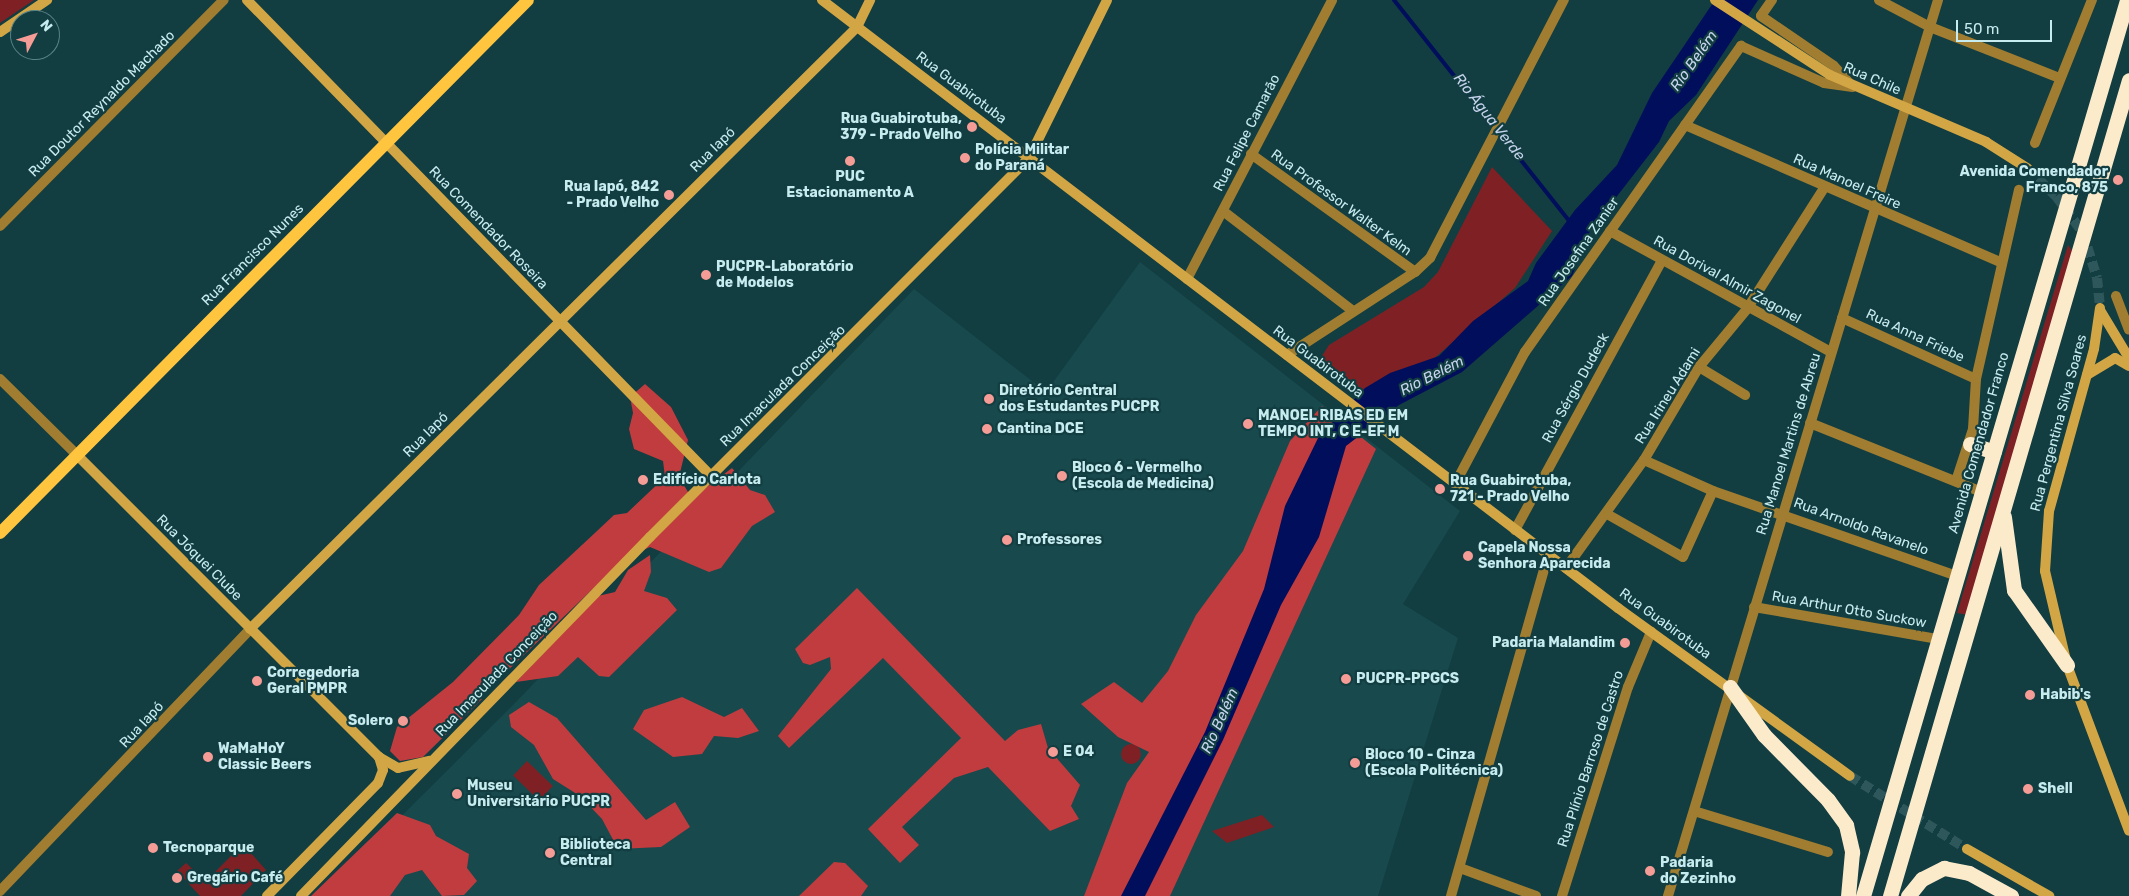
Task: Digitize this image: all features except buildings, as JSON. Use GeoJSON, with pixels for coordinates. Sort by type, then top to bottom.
{"type":"FeatureCollection","features":[{"type":"Feature","properties":{"kind":"highway","name":"Avenida Comendador Franco"},"geometry":{"type":"LineString","coordinates":[[1863,896],[2127,0]]}},
{"type":"Feature","properties":{"kind":"highway"},"geometry":{"type":"LineString","coordinates":[[1890,896],[2129,80]]}},
{"type":"Feature","properties":{"kind":"highway"},"geometry":{"type":"LineString","coordinates":[[1970,444],[1994,452]]}},
{"type":"Feature","properties":{"kind":"highway"},"geometry":{"type":"LineString","coordinates":[[2004,508],[2014,590],[2067,665]]}},
{"type":"Feature","properties":{"kind":"highway"},"geometry":{"type":"LineString","coordinates":[[1730,688],[1764,735],[1842,819],[1852,852],[1848,896]]}},
{"type":"Feature","properties":{"kind":"highway"},"geometry":{"type":"LineString","coordinates":[[1908,896],[1922,879],[1944,868],[1969,873],[2011,896]]}},
{"type":"Feature","properties":{"kind":"main road"},"geometry":{"type":"LineString","coordinates":[[0,32],[47,0]]}},
{"type":"Feature","properties":{"kind":"main road","name":"Rua Comendador Roseira"},"geometry":{"type":"LineString","coordinates":[[246,0],[710,476]]}},
{"type":"Feature","properties":{"kind":"main road","name":"Rua Francisco Nunes"},"geometry":{"type":"LineString","coordinates":[[0,533],[385,142],[528,0]]}},
{"type":"Feature","properties":{"kind":"main road","name":"Rua Guabirotuba"},"geometry":{"type":"LineString","coordinates":[[822,0],[1548,555],[1850,776]]}},
{"type":"Feature","properties":{"kind":"main road","name":"Rua Iapó"},"geometry":{"type":"LineString","coordinates":[[250,629],[856,27],[870,0]]}},
{"type":"Feature","properties":{"kind":"main road","name":"Rua Imaculada Conceição"},"geometry":{"type":"LineString","coordinates":[[301,896],[710,476],[898,294],[1029,158],[1106,0]]}},
{"type":"Feature","properties":{"kind":"main road","name":"Rua Chile"},"geometry":{"type":"LineString","coordinates":[[1715,0],[1811,64],[1853,87],[1986,142],[2027,168]]}},
{"type":"Feature","properties":{"kind":"main road","name":"Rua Pergentina Silva Soares"},"geometry":{"type":"LineString","coordinates":[[2129,358],[2100,308],[2086,375],[2045,534],[2050,602],[2067,665],[2129,831]]}},
{"type":"Feature","properties":{"kind":"main road"},"geometry":{"type":"LineString","coordinates":[[2086,375],[2105,360],[2115,358],[2129,366]]}},
{"type":"Feature","properties":{"kind":"main road","name":"Rua Jóquei Clube"},"geometry":{"type":"LineString","coordinates":[[76,455],[379,757]]}},
{"type":"Feature","properties":{"kind":"main road"},"geometry":{"type":"LineString","coordinates":[[379,757],[398,768],[432,760]]}},
{"type":"Feature","properties":{"kind":"main road"},"geometry":{"type":"LineString","coordinates":[[267,896],[378,784],[383,770],[379,757]]}},
{"type":"Feature","properties":{"kind":"main road"},"geometry":{"type":"LineString","coordinates":[[1967,849],[2050,896]]}},
{"type":"Feature","properties":{"kind":"street","name":"Rua Doutor Reynaldo Machado"},"geometry":{"type":"LineString","coordinates":[[0,226],[224,0]]}},
{"type":"Feature","properties":{"kind":"street","name":"Rua Felipe Camarão"},"geometry":{"type":"LineString","coordinates":[[1187,279],[1332,0]]}},
{"type":"Feature","properties":{"kind":"street"},"geometry":{"type":"LineString","coordinates":[[1287,355],[1415,272],[1430,258],[1564,0]]}},
{"type":"Feature","properties":{"kind":"street"},"geometry":{"type":"LineString","coordinates":[[1772,0],[1761,16],[1834,66],[1853,87]]}},
{"type":"Feature","properties":{"kind":"street"},"geometry":{"type":"LineString","coordinates":[[1879,0],[1930,27],[2057,78]]}},
{"type":"Feature","properties":{"kind":"street","name":"Rua Manoel Martins de Abreu"},"geometry":{"type":"LineString","coordinates":[[1668,896],[1938,0]]}},
{"type":"Feature","properties":{"kind":"street"},"geometry":{"type":"LineString","coordinates":[[2035,143],[2057,78],[2092,0]]}},
{"type":"Feature","properties":{"kind":"street","name":"Rua Josefina Zanier"},"geometry":{"type":"LineString","coordinates":[[1455,484],[1525,352],[1740,46],[1824,83],[1853,87]]}},
{"type":"Feature","properties":{"kind":"street","name":"Rua Manoel Freire"},"geometry":{"type":"LineString","coordinates":[[1685,125],[1824,188],[2000,262]]}},
{"type":"Feature","properties":{"kind":"street","name":"Rua Professor Walter Kelm"},"geometry":{"type":"LineString","coordinates":[[1251,154],[1415,272]]}},
{"type":"Feature","properties":{"kind":"street","name":"Rua Irineu Adami"},"geometry":{"type":"LineString","coordinates":[[1566,568],[1607,514],[1644,460],[1699,367],[1747,309],[1824,188]]}},
{"type":"Feature","properties":{"kind":"street","name":"Avenida Comendador Franco"},"geometry":{"type":"LineString","coordinates":[[1956,481],[1970,444],[1976,379],[2000,262],[2019,190]]}},
{"type":"Feature","properties":{"kind":"street"},"geometry":{"type":"LineString","coordinates":[[1223,211],[1353,311]]}},
{"type":"Feature","properties":{"kind":"street","name":"Rua Dorival Almir Zagonel"},"geometry":{"type":"LineString","coordinates":[[1610,231],[1747,309],[1831,352]]}},
{"type":"Feature","properties":{"kind":"street","name":"Rua Sérgio Dudeck"},"geometry":{"type":"LineString","coordinates":[[1515,530],[1662,260]]}},
{"type":"Feature","properties":{"kind":"street"},"geometry":{"type":"LineString","coordinates":[[2116,296],[2129,330]]}},
{"type":"Feature","properties":{"kind":"street","name":"Rua Anna Friebe"},"geometry":{"type":"LineString","coordinates":[[1842,318],[1976,379]]}},
{"type":"Feature","properties":{"kind":"street"},"geometry":{"type":"LineString","coordinates":[[1699,367],[1745,395]]}},
{"type":"Feature","properties":{"kind":"street","name":"Rua Jóquei Clube"},"geometry":{"type":"LineString","coordinates":[[0,379],[76,455]]}},
{"type":"Feature","properties":{"kind":"street"},"geometry":{"type":"LineString","coordinates":[[1810,423],[1982,492]]}},
{"type":"Feature","properties":{"kind":"street","name":"Rua Arnoldo Ravanelo"},"geometry":{"type":"LineString","coordinates":[[1644,460],[1713,491],[1957,576]]}},
{"type":"Feature","properties":{"kind":"street"},"geometry":{"type":"LineString","coordinates":[[1607,514],[1683,558],[1713,491]]}},
{"type":"Feature","properties":{"kind":"street"},"geometry":{"type":"LineString","coordinates":[[1451,896],[1548,555]]}},
{"type":"Feature","properties":{"kind":"street","name":"Rua Arthur Otto Suckow"},"geometry":{"type":"LineString","coordinates":[[1754,607],[1938,639]]}},
{"type":"Feature","properties":{"kind":"street","name":"Rua Iapó"},"geometry":{"type":"LineString","coordinates":[[0,891],[250,629]]}},
{"type":"Feature","properties":{"kind":"street","name":"Rua Plínio Barroso de Castro"},"geometry":{"type":"LineString","coordinates":[[1562,896],[1628,687],[1651,632]]}},
{"type":"Feature","properties":{"kind":"street"},"geometry":{"type":"LineString","coordinates":[[1694,811],[1828,852]]}},
{"type":"Feature","properties":{"kind":"street"},"geometry":{"type":"LineString","coordinates":[[1460,868],[1536,896]]}},
{"type":"Feature","properties":{"kind":"shaded area"},"geometry":{"type":"Polygon","coordinates":[[[0,0],[34,0],[19,10],[10,10],[10,16],[0,23],[0,0]]]}},
{"type":"Feature","properties":{"kind":"shaded area"},"geometry":{"type":"Polygon","coordinates":[[[1492,167],[1552,231],[1515,288],[1422,369],[1371,401],[1320,359],[1329,345],[1424,287],[1438,272],[1492,167]]]}},
{"type":"Feature","properties":{"kind":"shaded area"},"geometry":{"type":"Polygon","coordinates":[[[2068,245],[2075,255],[1968,615],[1957,613],[2068,245]]]}},
{"type":"Feature","properties":{"kind":"shaded area"},"geometry":{"type":"Polygon","coordinates":[[[1140,262],[1460,511],[1403,604],[1458,638],[1378,896],[321,896],[512,706],[914,289],[1046,392],[1140,262]]]}},
{"type":"Feature","properties":{"kind":"shaded area"},"geometry":{"type":"Polygon","coordinates":[[[645,384],[671,407],[688,440],[679,477],[688,492],[703,490],[732,468],[750,490],[765,495],[775,512],[752,526],[721,568],[709,572],[650,547],[624,559],[501,677],[481,685],[482,699],[423,757],[400,761],[390,751],[397,727],[453,682],[519,615],[539,585],[614,515],[627,513],[665,477],[663,461],[634,449],[629,429],[633,413],[630,397],[645,384]]]}},
{"type":"Feature","properties":{"kind":"shaded area"},"geometry":{"type":"Polygon","coordinates":[[[1322,406],[1376,449],[1170,896],[1084,896],[1127,783],[1149,752],[1118,737],[1081,704],[1114,682],[1142,703],[1168,671],[1196,615],[1243,551],[1290,441],[1322,406]]]}},
{"type":"Feature","properties":{"kind":"shaded area"},"geometry":{"type":"Polygon","coordinates":[[[650,555],[651,572],[644,591],[667,598],[677,610],[609,677],[599,676],[578,657],[558,676],[516,682],[598,596],[615,592],[628,570],[650,555]]]}},
{"type":"Feature","properties":{"kind":"shaded area"},"geometry":{"type":"Polygon","coordinates":[[[857,588],[1005,741],[1018,730],[1041,724],[1048,748],[1080,785],[1071,806],[1079,819],[1050,831],[988,767],[954,778],[902,827],[919,845],[900,863],[868,829],[961,738],[883,658],[789,748],[778,736],[831,669],[830,657],[810,665],[803,663],[795,649],[857,588]]]}},
{"type":"Feature","properties":{"kind":"shaded area"},"geometry":{"type":"Polygon","coordinates":[[[682,697],[724,717],[742,708],[759,731],[738,738],[714,736],[702,754],[673,757],[633,729],[644,710],[682,697]]]}},
{"type":"Feature","properties":{"kind":"shaded area"},"geometry":{"type":"Polygon","coordinates":[[[529,702],[557,718],[646,820],[675,802],[690,827],[661,847],[618,849],[602,819],[580,796],[553,779],[534,745],[511,727],[509,715],[529,702]]]}},
{"type":"Feature","properties":{"kind":"shaded area"},"geometry":{"type":"Polygon","coordinates":[[[1131,744],[1138,747],[1141,754],[1138,761],[1131,764],[1124,761],[1121,754],[1124,747],[1131,744]]]}},
{"type":"Feature","properties":{"kind":"shaded area"},"geometry":{"type":"Polygon","coordinates":[[[527,761],[553,786],[539,800],[513,775],[527,761]]]}},
{"type":"Feature","properties":{"kind":"shaded area"},"geometry":{"type":"Polygon","coordinates":[[[397,813],[430,825],[436,836],[469,854],[467,868],[477,881],[464,895],[442,896],[422,870],[405,875],[390,896],[311,896],[397,813]]]}},
{"type":"Feature","properties":{"kind":"shaded area"},"geometry":{"type":"Polygon","coordinates":[[[1262,815],[1274,827],[1227,843],[1212,831],[1262,815]]]}},
{"type":"Feature","properties":{"kind":"shaded area"},"geometry":{"type":"Polygon","coordinates":[[[243,844],[266,870],[241,896],[200,896],[177,871],[186,863],[206,881],[243,844]]]}},
{"type":"Feature","properties":{"kind":"shaded area"},"geometry":{"type":"Polygon","coordinates":[[[834,862],[845,863],[868,886],[861,896],[799,896],[834,862]]]}},
{"type":"Feature","properties":{"kind":"water","name":"Rio Belém"},"geometry":{"type":"Polygon","coordinates":[[[1715,0],[1758,0],[1696,95],[1669,121],[1659,142],[1590,231],[1572,276],[1462,372],[1399,405],[1346,446],[1319,537],[1281,605],[1223,740],[1145,896],[1121,896],[1205,732],[1264,589],[1285,506],[1319,436],[1365,388],[1390,373],[1439,356],[1473,321],[1528,281],[1536,263],[1575,210],[1617,165],[1652,93],[1715,0]]]}},
{"type":"Feature","properties":{"kind":"waterway","name":"Rio Água Verde"},"geometry":{"type":"LineString","coordinates":[[1394,0],[1571,223]]}},
{"type":"Feature","properties":{"kind":"tunnel"},"geometry":{"type":"LineString","coordinates":[[2027,168],[2056,196],[2083,233],[2097,278],[2100,308]]}},
{"type":"Feature","properties":{"kind":"tunnel"},"geometry":{"type":"LineString","coordinates":[[1850,776],[1967,849]]}},
{"type":"Feature","properties":{"kind":"place","name":"Rua Guabirotuba, 379 - Prado Velho"},"geometry":{"type":"Point","coordinates":[972,127]}},
{"type":"Feature","properties":{"kind":"place","name":"Polícia Militar do Paraná"},"geometry":{"type":"Point","coordinates":[965,158]}},
{"type":"Feature","properties":{"kind":"place","name":"PUC Estacionamento A"},"geometry":{"type":"Point","coordinates":[850,161]}},
{"type":"Feature","properties":{"kind":"place","name":"Avenida Comendador Franco, 875"},"geometry":{"type":"Point","coordinates":[2118,180]}},
{"type":"Feature","properties":{"kind":"place","name":"Rua Iapó, 842 - Prado Velho"},"geometry":{"type":"Point","coordinates":[669,195]}},
{"type":"Feature","properties":{"kind":"place","name":"PUCPR-Laboratório de Modelos"},"geometry":{"type":"Point","coordinates":[706,275]}},
{"type":"Feature","properties":{"kind":"place","name":"Diretório Central dos Estudantes PUCPR"},"geometry":{"type":"Point","coordinates":[989,399]}},
{"type":"Feature","properties":{"kind":"place","name":"MANOEL RIBAS ED EM TEMPO INT, C E-EF M"},"geometry":{"type":"Point","coordinates":[1248,424]}},
{"type":"Feature","properties":{"kind":"place","name":"Cantina DCE"},"geometry":{"type":"Point","coordinates":[987,429]}},
{"type":"Feature","properties":{"kind":"place","name":"Bloco 6 - Vermelho (Escola de Medicina)"},"geometry":{"type":"Point","coordinates":[1062,476]}},
{"type":"Feature","properties":{"kind":"place","name":"Edifício Carlota"},"geometry":{"type":"Point","coordinates":[643,480]}},
{"type":"Feature","properties":{"kind":"place","name":"Rua Guabirotuba, 721 - Prado Velho"},"geometry":{"type":"Point","coordinates":[1440,489]}},
{"type":"Feature","properties":{"kind":"place","name":"Professores"},"geometry":{"type":"Point","coordinates":[1007,540]}},
{"type":"Feature","properties":{"kind":"place","name":"Capela Nossa Senhora Aparecida"},"geometry":{"type":"Point","coordinates":[1468,556]}},
{"type":"Feature","properties":{"kind":"place","name":"Padaria Malandim"},"geometry":{"type":"Point","coordinates":[1625,643]}},
{"type":"Feature","properties":{"kind":"place","name":"PUCPR-PPGCS"},"geometry":{"type":"Point","coordinates":[1346,679]}},
{"type":"Feature","properties":{"kind":"place","name":"Corregedoria Geral PMPR"},"geometry":{"type":"Point","coordinates":[257,681]}},
{"type":"Feature","properties":{"kind":"place","name":"Habib's"},"geometry":{"type":"Point","coordinates":[2030,695]}},
{"type":"Feature","properties":{"kind":"place","name":"Solero"},"geometry":{"type":"Point","coordinates":[403,721]}},
{"type":"Feature","properties":{"kind":"place","name":"E 04"},"geometry":{"type":"Point","coordinates":[1053,752]}},
{"type":"Feature","properties":{"kind":"place","name":"WaMaHoY Classic Beers"},"geometry":{"type":"Point","coordinates":[208,757]}},
{"type":"Feature","properties":{"kind":"place","name":"Bloco 10 - Cinza (Escola Politécnica)"},"geometry":{"type":"Point","coordinates":[1355,763]}},
{"type":"Feature","properties":{"kind":"place","name":"Shell"},"geometry":{"type":"Point","coordinates":[2028,789]}},
{"type":"Feature","properties":{"kind":"place","name":"Museu Universitário PUCPR"},"geometry":{"type":"Point","coordinates":[457,794]}},
{"type":"Feature","properties":{"kind":"place","name":"Tecnoparque"},"geometry":{"type":"Point","coordinates":[153,848]}},
{"type":"Feature","properties":{"kind":"place","name":"Biblioteca Central"},"geometry":{"type":"Point","coordinates":[550,853]}},
{"type":"Feature","properties":{"kind":"place","name":"Padaria do Zezinho"},"geometry":{"type":"Point","coordinates":[1650,871]}},
{"type":"Feature","properties":{"kind":"place","name":"Gregário Café"},"geometry":{"type":"Point","coordinates":[177,878]}}]}
